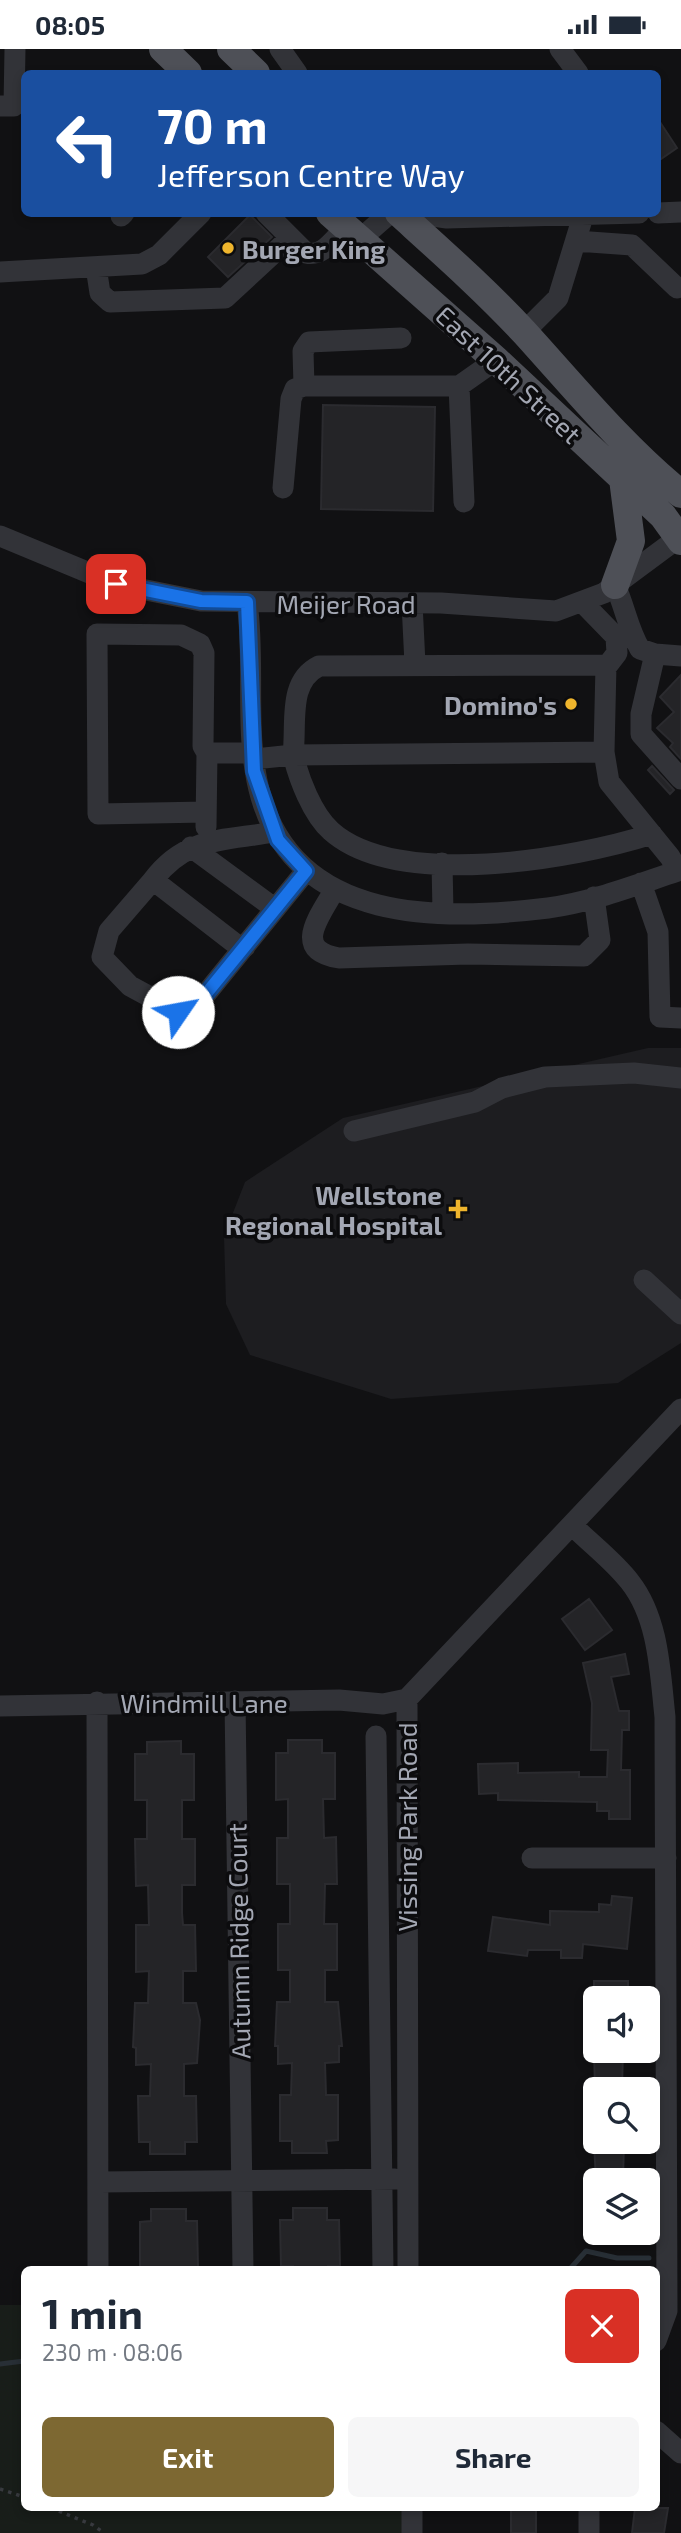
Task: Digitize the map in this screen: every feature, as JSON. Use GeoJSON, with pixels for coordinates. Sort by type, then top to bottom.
{"type":"FeatureCollection","features":[{"type":"Feature","properties":{"kind":"main road"},"geometry":{"type":"LineString","coordinates":[[163,49],[185,70]]}},
{"type":"Feature","properties":{"kind":"main road"},"geometry":{"type":"LineString","coordinates":[[231,49],[253,70]]}},
{"type":"Feature","properties":{"kind":"main road","name":"East 10th Street"},"geometry":{"type":"LineString","coordinates":[[404,217],[524,332],[560,376],[681,494]]}},
{"type":"Feature","properties":{"kind":"main road","name":"East 10th Street"},"geometry":{"type":"LineString","coordinates":[[344,228],[417,288],[496,360],[663,516],[680,538]]}},
{"type":"Feature","properties":{"kind":"main road"},"geometry":{"type":"LineString","coordinates":[[615,585],[631,541],[623,479]]}},
{"type":"Feature","properties":{"kind":"street"},"geometry":{"type":"LineString","coordinates":[[0,106],[14,106],[15,49]]}},
{"type":"Feature","properties":{"kind":"street"},"geometry":{"type":"LineString","coordinates":[[280,49],[295,70]]}},
{"type":"Feature","properties":{"kind":"street"},"geometry":{"type":"LineString","coordinates":[[560,49],[576,70]]}},
{"type":"Feature","properties":{"kind":"street"},"geometry":{"type":"LineString","coordinates":[[661,213],[681,212]]}},
{"type":"Feature","properties":{"kind":"street"},"geometry":{"type":"LineString","coordinates":[[0,272],[142,264],[159,255],[197,217]]}},
{"type":"Feature","properties":{"kind":"street"},"geometry":{"type":"LineString","coordinates":[[270,217],[306,253],[314,255],[322,251],[344,228],[378,217]]}},
{"type":"Feature","properties":{"kind":"street"},"geometry":{"type":"LineString","coordinates":[[440,217],[481,217]]}},
{"type":"Feature","properties":{"kind":"street"},"geometry":{"type":"LineString","coordinates":[[524,332],[558,298],[583,217]]}},
{"type":"Feature","properties":{"kind":"street"},"geometry":{"type":"LineString","coordinates":[[96,267],[100,293],[110,302],[225,298],[290,238]]}},
{"type":"Feature","properties":{"kind":"street"},"geometry":{"type":"LineString","coordinates":[[576,241],[632,245],[677,288]]}},
{"type":"Feature","properties":{"kind":"street"},"geometry":{"type":"LineString","coordinates":[[304,386],[303,351],[309,342],[401,338]]}},
{"type":"Feature","properties":{"kind":"street"},"geometry":{"type":"LineString","coordinates":[[283,488],[291,399],[295,389],[304,386],[459,386],[496,360]]}},
{"type":"Feature","properties":{"kind":"street"},"geometry":{"type":"LineString","coordinates":[[459,386],[464,439],[464,502]]}},
{"type":"Feature","properties":{"kind":"street","name":"Meijer Road"},"geometry":{"type":"LineString","coordinates":[[0,536],[116,584],[201,601],[412,603],[556,611],[583,603],[615,585],[680,538]]}},
{"type":"Feature","properties":{"kind":"street"},"geometry":{"type":"LineString","coordinates":[[615,585],[626,611],[630,630],[648,652],[641,734],[681,779]]}},
{"type":"Feature","properties":{"kind":"street"},"geometry":{"type":"LineString","coordinates":[[247,602],[254,756],[262,800],[275,832],[306,871],[335,889],[393,911],[443,912],[550,908],[679,871],[652,834],[621,801],[609,782],[604,752],[612,657],[611,630],[583,603]]}},
{"type":"Feature","properties":{"kind":"street"},"geometry":{"type":"LineString","coordinates":[[412,603],[415,664]]}},
{"type":"Feature","properties":{"kind":"street"},"geometry":{"type":"LineString","coordinates":[[202,844],[206,812],[207,753],[203,746],[204,653],[200,644],[181,635],[97,634],[98,814],[206,812]]}},
{"type":"Feature","properties":{"kind":"street"},"geometry":{"type":"LineString","coordinates":[[652,834],[615,846],[513,863],[443,863],[375,855],[330,830],[297,772],[293,755],[295,708],[300,681],[306,673],[319,666],[612,657],[648,652],[681,656]]}},
{"type":"Feature","properties":{"kind":"street"},"geometry":{"type":"LineString","coordinates":[[207,753],[254,756],[604,752]]}},
{"type":"Feature","properties":{"kind":"street"},"geometry":{"type":"LineString","coordinates":[[275,832],[202,844],[174,856],[109,931],[102,957],[130,986],[178,1012],[189,1009],[201,1000],[306,871]]}},
{"type":"Feature","properties":{"kind":"street"},"geometry":{"type":"LineString","coordinates":[[202,844],[274,908]]}},
{"type":"Feature","properties":{"kind":"street"},"geometry":{"type":"LineString","coordinates":[[443,863],[443,912]]}},
{"type":"Feature","properties":{"kind":"street"},"geometry":{"type":"LineString","coordinates":[[153,880],[237,945],[245,947]]}},
{"type":"Feature","properties":{"kind":"street"},"geometry":{"type":"LineString","coordinates":[[640,883],[658,932],[660,1017],[681,1018]]}},
{"type":"Feature","properties":{"kind":"street"},"geometry":{"type":"LineString","coordinates":[[335,889],[312,933],[313,945],[321,955],[339,958],[468,954],[584,956],[600,940],[594,897]]}},
{"type":"Feature","properties":{"kind":"street"},"geometry":{"type":"LineString","coordinates":[[354,1131],[475,1102],[502,1088],[545,1077],[634,1073],[681,1078]]}},
{"type":"Feature","properties":{"kind":"street"},"geometry":{"type":"LineString","coordinates":[[644,1280],[681,1314]]}},
{"type":"Feature","properties":{"kind":"street","name":"Vissing Park Road"},"geometry":{"type":"LineString","coordinates":[[408,2266],[407,1699],[681,1409]]}},
{"type":"Feature","properties":{"kind":"street"},"geometry":{"type":"LineString","coordinates":[[572,1525],[630,1582],[651,1623],[665,1717],[667,2311],[660,2330]]}},
{"type":"Feature","properties":{"kind":"street","name":"Windmill Lane"},"geometry":{"type":"LineString","coordinates":[[0,1706],[97,1702],[339,1700],[383,1704],[407,1699]]}},
{"type":"Feature","properties":{"kind":"street","name":"Autumn Ridge Court"},"geometry":{"type":"LineString","coordinates":[[235,1701],[243,2266]]}},
{"type":"Feature","properties":{"kind":"street"},"geometry":{"type":"LineString","coordinates":[[97,1702],[98,2266]]}},
{"type":"Feature","properties":{"kind":"street"},"geometry":{"type":"LineString","coordinates":[[376,1736],[383,2266]]}},
{"type":"Feature","properties":{"kind":"street"},"geometry":{"type":"LineString","coordinates":[[532,1858],[666,1858]]}},
{"type":"Feature","properties":{"kind":"street"},"geometry":{"type":"LineString","coordinates":[[99,2182],[407,2178]]}},
{"type":"Feature","properties":{"kind":"street"},"geometry":{"type":"LineString","coordinates":[[660,2435],[681,2453]]}},
{"type":"Feature","properties":{"kind":"street"},"geometry":{"type":"LineString","coordinates":[[412,2511],[412,2533]]}},
{"type":"Feature","properties":{"kind":"street"},"geometry":{"type":"LineString","coordinates":[[589,2511],[589,2533]]}},
{"type":"Feature","properties":{"kind":"path"},"geometry":{"type":"LineString","coordinates":[[0,2489],[21,2496]]}},
{"type":"Feature","properties":{"kind":"path"},"geometry":{"type":"LineString","coordinates":[[58,2511],[93,2525],[104,2533]]}},
{"type":"Feature","properties":{"kind":"shaded area","name":"Wellstone Regional Hospital"},"geometry":{"type":"Polygon","coordinates":[[[648,1048],[681,1048],[681,1343],[618,1383],[391,1399],[250,1355],[226,1304],[224,1236],[245,1182],[343,1118],[648,1048]]]}},
{"type":"Feature","properties":{"kind":"shaded area"},"geometry":{"type":"Polygon","coordinates":[[[0,2305],[21,2305],[21,2511],[412,2511],[412,2533],[0,2533],[0,2305]]]}},
{"type":"Feature","properties":{"kind":"building"},"geometry":{"type":"Polygon","coordinates":[[[661,124],[677,148],[661,159],[661,124]]]}},
{"type":"Feature","properties":{"kind":"building"},"geometry":{"type":"Polygon","coordinates":[[[248,217],[252,217],[272,237],[228,277],[208,257],[248,217]]]}},
{"type":"Feature","properties":{"kind":"building"},"geometry":{"type":"Polygon","coordinates":[[[323,405],[435,407],[433,511],[321,509],[323,405]]]}},
{"type":"Feature","properties":{"kind":"building"},"geometry":{"type":"Polygon","coordinates":[[[681,675],[681,759],[670,747],[673,743],[657,728],[674,712],[660,697],[681,675]]]}},
{"type":"Feature","properties":{"kind":"building"},"geometry":{"type":"Polygon","coordinates":[[[652,766],[674,790],[670,794],[648,770],[652,766]]]}},
{"type":"Feature","properties":{"kind":"building"},"geometry":{"type":"Polygon","coordinates":[[[589,1599],[612,1630],[585,1650],[562,1619],[589,1599]]]}},
{"type":"Feature","properties":{"kind":"building"},"geometry":{"type":"Polygon","coordinates":[[[625,1654],[629,1674],[611,1677],[619,1711],[629,1711],[629,1730],[622,1730],[621,1770],[630,1770],[630,1819],[609,1819],[609,1811],[597,1811],[597,1802],[498,1800],[498,1793],[479,1794],[478,1764],[518,1763],[518,1773],[579,1772],[579,1777],[607,1777],[608,1750],[591,1750],[592,1703],[583,1663],[625,1654]]]}},
{"type":"Feature","properties":{"kind":"building"},"geometry":{"type":"Polygon","coordinates":[[[288,1740],[322,1740],[322,1753],[335,1753],[335,1799],[323,1799],[324,1838],[336,1837],[337,1884],[325,1884],[324,1924],[337,1924],[337,1970],[325,1970],[325,2002],[338,2002],[342,2046],[339,2046],[339,2062],[325,2063],[326,2095],[338,2095],[338,2140],[326,2141],[327,2153],[292,2153],[292,2141],[280,2141],[280,2095],[291,2095],[292,2063],[278,2064],[278,2046],[275,2046],[277,2002],[290,2002],[290,1970],[278,1970],[278,1924],[290,1924],[290,1884],[277,1884],[277,1838],[288,1838],[288,1799],[276,1800],[276,1753],[288,1753],[288,1740]]]}},
{"type":"Feature","properties":{"kind":"building"},"geometry":{"type":"Polygon","coordinates":[[[181,1741],[181,1754],[194,1754],[194,1800],[182,1800],[182,1839],[195,1839],[195,1885],[182,1885],[182,1913],[183,1925],[195,1925],[196,1971],[183,1971],[183,2003],[196,2003],[200,2020],[197,2063],[184,2064],[184,2096],[196,2096],[197,2142],[185,2142],[185,2154],[150,2154],[150,2142],[139,2142],[138,2096],[150,2096],[151,2064],[136,2065],[136,2048],[133,2047],[135,2003],[148,2003],[149,1971],[136,1972],[136,1925],[149,1925],[148,1885],[136,1886],[135,1839],[147,1839],[147,1800],[135,1800],[135,1754],[147,1754],[147,1742],[181,1741]]]}},
{"type":"Feature","properties":{"kind":"building"},"geometry":{"type":"Polygon","coordinates":[[[612,1896],[632,1898],[627,1949],[583,1944],[582,1958],[561,1958],[561,1950],[528,1950],[527,1956],[488,1951],[493,1917],[550,1925],[550,1911],[599,1912],[599,1904],[611,1905],[612,1896]]]}},
{"type":"Feature","properties":{"kind":"building"},"geometry":{"type":"Polygon","coordinates":[[[594,1981],[628,1981],[628,1986],[594,1986],[594,1981]]]}},
{"type":"Feature","properties":{"kind":"building"},"geometry":{"type":"Polygon","coordinates":[[[594,2063],[623,2063],[622,2077],[595,2077],[594,2063]]]}},
{"type":"Feature","properties":{"kind":"building"},"geometry":{"type":"Polygon","coordinates":[[[595,2154],[624,2154],[623,2168],[595,2168],[595,2154]]]}},
{"type":"Feature","properties":{"kind":"building"},"geometry":{"type":"Polygon","coordinates":[[[293,2208],[327,2208],[327,2220],[339,2220],[340,2266],[281,2266],[280,2220],[293,2220],[293,2208]]]}},
{"type":"Feature","properties":{"kind":"building"},"geometry":{"type":"Polygon","coordinates":[[[151,2209],[186,2209],[186,2221],[197,2221],[198,2266],[140,2266],[140,2222],[151,2221],[151,2209]]]}},
{"type":"Feature","properties":{"kind":"building"},"geometry":{"type":"Polygon","coordinates":[[[660,2508],[668,2508],[664,2533],[632,2533],[635,2511],[660,2511],[660,2508]]]}},
{"type":"Feature","properties":{"kind":"building"},"geometry":{"type":"Polygon","coordinates":[[[511,2511],[536,2511],[536,2533],[511,2533],[511,2511]]]}},
{"type":"Feature","properties":{"kind":"waterway"},"geometry":{"type":"LineString","coordinates":[[573,2266],[586,2251],[617,2258],[649,2258]]}},
{"type":"Feature","properties":{"kind":"waterway"},"geometry":{"type":"LineString","coordinates":[[0,2364],[21,2361]]}},
{"type":"Feature","properties":{"kind":"place","name":"Burger King"},"geometry":{"type":"Point","coordinates":[228,248]}},
{"type":"Feature","properties":{"kind":"place","name":"Domino's"},"geometry":{"type":"Point","coordinates":[571,704]}},
{"type":"Feature","properties":{"kind":"place","name":"Wellstone Regional Hospital"},"geometry":{"type":"Point","coordinates":[458,1209]}},
{"type":"Feature","properties":{"kind":"route"},"geometry":{"type":"LineString","coordinates":[[116,584],[201,601],[247,602],[250,620],[254,771],[278,840],[306,871],[201,1000],[189,1009],[178,1012]]}}]}
